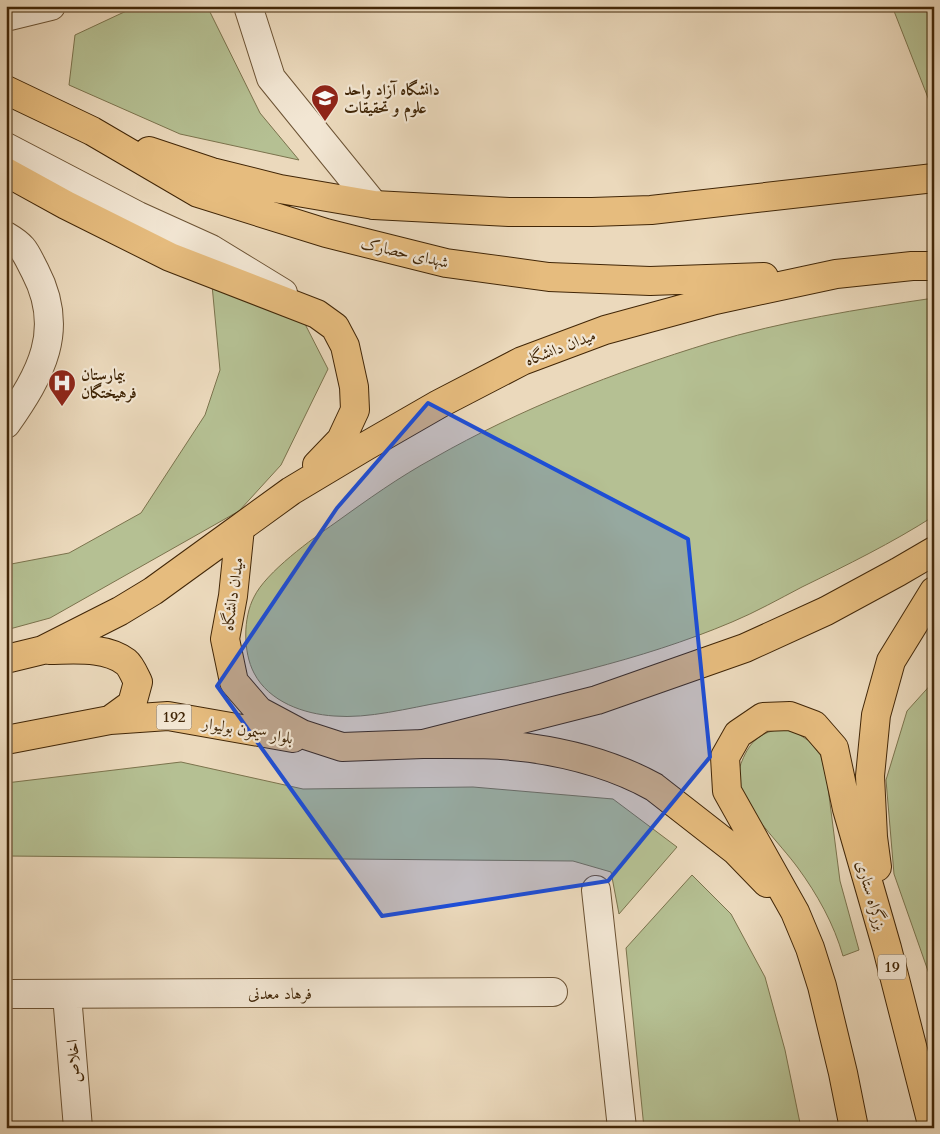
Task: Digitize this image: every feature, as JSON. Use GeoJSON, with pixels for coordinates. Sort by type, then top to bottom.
{"type":"FeatureCollection","features":[{"type":"Feature","properties":{"kind":"main road","name":"شهدای حصارک"},"geometry":{"type":"LineString","coordinates":[[6,90],[92,131],[198,193],[326,233],[446,263],[549,276],[650,281],[836,274]]}},
{"type":"Feature","properties":{"kind":"main road"},"geometry":{"type":"LineString","coordinates":[[92,131],[212,172],[280,189],[374,205],[509,212],[641,210],[934,178]]}},
{"type":"Feature","properties":{"kind":"main road"},"geometry":{"type":"LineString","coordinates":[[6,172],[66,205],[170,257],[317,314],[335,327],[345,346],[354,386],[355,410],[341,440],[291,491]]}},
{"type":"Feature","properties":{"kind":"main road","name":"میدان دانشگاه"},"geometry":{"type":"LineString","coordinates":[[934,266],[912,266],[836,274],[715,300],[605,330],[522,361],[439,404],[291,491],[240,528],[233,596],[225,639],[234,682],[259,711],[302,734],[342,747],[423,744],[597,700],[745,648],[826,611],[934,551]]}},
{"type":"Feature","properties":{"kind":"main road"},"geometry":{"type":"LineString","coordinates":[[6,659],[43,650],[120,611],[153,591],[240,528]]}},
{"type":"Feature","properties":{"kind":"main road"},"geometry":{"type":"LineString","coordinates":[[887,948],[873,836],[871,802],[870,776],[876,715],[891,661],[934,591]]}},
{"type":"Feature","properties":{"kind":"main road"},"geometry":{"type":"LineString","coordinates":[[43,650],[87,650],[114,655],[127,663],[138,682],[132,704],[110,720]]}},
{"type":"Feature","properties":{"kind":"main road","name":"بلوار سیمون بولیوار"},"geometry":{"type":"LineString","coordinates":[[6,740],[110,720],[168,716],[342,747]]}},
{"type":"Feature","properties":{"kind":"main road","name":"بزرگراه ستاری"},"geometry":{"type":"LineString","coordinates":[[795,912],[727,791],[725,757],[738,734],[763,717],[790,716],[814,725],[834,748],[846,809],[887,948],[933,1128]]}},
{"type":"Feature","properties":{"kind":"main road"},"geometry":{"type":"LineString","coordinates":[[423,744],[530,748],[588,760],[654,786],[736,851],[795,912],[810,948],[822,986],[854,1128]]}},
{"type":"Feature","properties":{"kind":"street"},"geometry":{"type":"LineString","coordinates":[[6,17],[51,6]]}},
{"type":"Feature","properties":{"kind":"street"},"geometry":{"type":"LineString","coordinates":[[248,6],[271,78],[374,205]]}},
{"type":"Feature","properties":{"kind":"street"},"geometry":{"type":"LineString","coordinates":[[6,147],[138,216],[211,249],[317,314]]}},
{"type":"Feature","properties":{"kind":"street"},"geometry":{"type":"LineString","coordinates":[[6,236],[21,245],[43,286],[50,313],[48,344],[37,374],[6,424]]}},
{"type":"Feature","properties":{"kind":"street"},"geometry":{"type":"LineString","coordinates":[[596,890],[622,1128]]}},
{"type":"Feature","properties":{"kind":"street","name":"فرهاد معدنی"},"geometry":{"type":"LineString","coordinates":[[6,994],[553,992]]}},
{"type":"Feature","properties":{"kind":"street","name":"اخلاص"},"geometry":{"type":"LineString","coordinates":[[67,995],[78,1128]]}},
{"type":"Feature","properties":{"kind":"highlighted area"},"geometry":{"type":"Polygon","coordinates":[[[428,403],[688,539],[710,757],[608,881],[382,916],[217,686],[337,508],[428,403]]]}},
{"type":"Feature","properties":{"kind":"green space"},"geometry":{"type":"Polygon","coordinates":[[[137,6],[207,6],[260,113],[299,160],[180,134],[69,85],[75,35],[137,6]]]}},
{"type":"Feature","properties":{"kind":"green space"},"geometry":{"type":"Polygon","coordinates":[[[892,6],[934,6],[934,113],[892,6]]]}},
{"type":"Feature","properties":{"kind":"green space"},"geometry":{"type":"Polygon","coordinates":[[[212,285],[305,324],[328,369],[281,465],[239,511],[50,618],[6,630],[6,565],[69,553],[141,513],[205,415],[220,370],[212,285]]]}},
{"type":"Feature","properties":{"kind":"green space"},"geometry":{"type":"Polygon","coordinates":[[[934,298],[934,516],[886,545],[750,614],[697,636],[589,669],[443,702],[361,716],[323,715],[299,709],[278,699],[269,692],[254,673],[250,665],[246,645],[246,625],[250,605],[268,577],[302,547],[325,530],[383,489],[434,458],[500,423],[534,408],[604,379],[674,354],[765,328],[849,311],[934,298]]]}},
{"type":"Feature","properties":{"kind":"green space"},"geometry":{"type":"Polygon","coordinates":[[[934,681],[934,988],[894,874],[886,780],[907,711],[934,681]]]}},
{"type":"Feature","properties":{"kind":"green space"},"geometry":{"type":"Polygon","coordinates":[[[784,729],[797,733],[809,741],[821,756],[827,780],[840,881],[859,950],[843,956],[830,921],[812,888],[749,806],[739,784],[738,775],[741,764],[745,754],[757,738],[769,732],[784,729]]]}},
{"type":"Feature","properties":{"kind":"green space"},"geometry":{"type":"Polygon","coordinates":[[[181,762],[303,789],[473,787],[613,799],[677,847],[619,914],[611,872],[573,861],[6,856],[6,783],[181,762]]]}},
{"type":"Feature","properties":{"kind":"green space"},"geometry":{"type":"Polygon","coordinates":[[[692,875],[731,914],[765,977],[785,1050],[801,1128],[644,1128],[626,948],[692,875]]]}},
{"type":"Feature","properties":{"kind":"place","name":"دانشگاه آزاد واحد علوم و تحقیقات"},"geometry":{"type":"Point","coordinates":[325,122]}},
{"type":"Feature","properties":{"kind":"place","name":"بیمارستان فرهیختگان"},"geometry":{"type":"Point","coordinates":[62,407]}}]}
